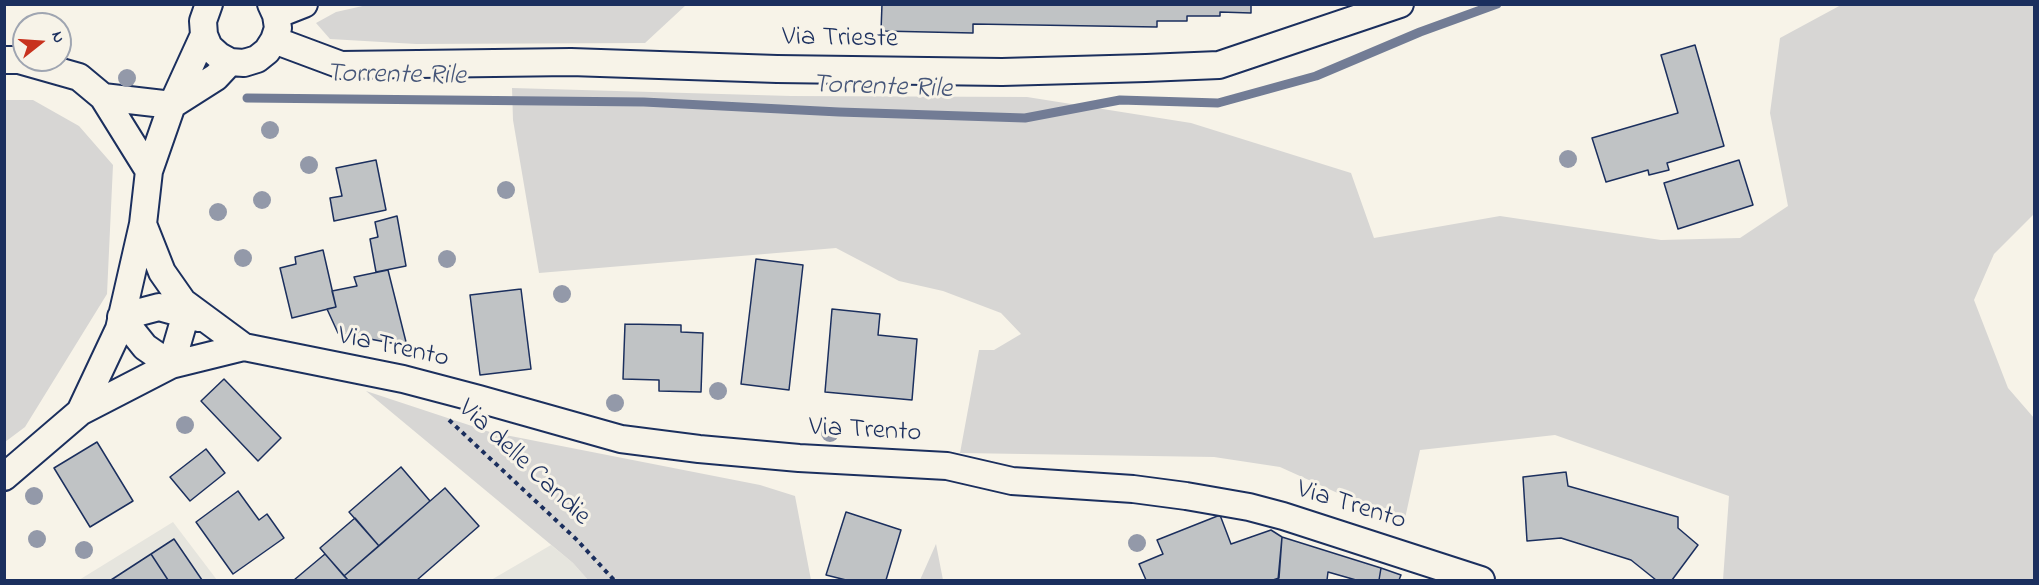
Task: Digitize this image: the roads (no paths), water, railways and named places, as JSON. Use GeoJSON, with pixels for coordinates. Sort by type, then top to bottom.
{"type":"FeatureCollection","features":[{"type":"Feature","properties":{"kind":"street"},"geometry":{"type":"LineString","coordinates":[[205,6],[204,35],[209,47],[230,62],[244,63],[257,59],[267,51],[274,40],[278,28],[274,10],[304,4]]}},
{"type":"Feature","properties":{"kind":"street","name":"Via Trieste"},"geometry":{"type":"LineString","coordinates":[[274,40],[341,65],[571,62],[777,69],[1002,72],[1146,69],[1219,65],[1400,4]]}},
{"type":"Feature","properties":{"kind":"street"},"geometry":{"type":"LineString","coordinates":[[172,105],[204,35]]}},
{"type":"Feature","properties":{"kind":"street"},"geometry":{"type":"LineString","coordinates":[[4,60],[19,60],[79,77],[103,97],[149,171]]}},
{"type":"Feature","properties":{"kind":"street"},"geometry":{"type":"LineString","coordinates":[[103,97],[172,105],[216,77],[230,62]]}},
{"type":"Feature","properties":{"kind":"street","name":"Via Trento"},"geometry":{"type":"LineString","coordinates":[[80,412],[118,329],[143,224],[149,171],[172,105]]}},
{"type":"Feature","properties":{"kind":"street","name":"Via Trento"},"geometry":{"type":"LineString","coordinates":[[143,224],[162,272],[191,312],[244,347],[403,380],[621,439],[799,458],[947,466],[1012,481],[1132,489],[1249,507],[1481,580]]}},
{"type":"Feature","properties":{"kind":"street","name":"Via Trento"},"geometry":{"type":"LineString","coordinates":[[121,317],[159,307],[191,312]]}},
{"type":"Feature","properties":{"kind":"street"},"geometry":{"type":"LineString","coordinates":[[121,317],[145,347],[171,365],[183,324],[191,312]]}},
{"type":"Feature","properties":{"kind":"street","name":"Via Trento"},"geometry":{"type":"LineString","coordinates":[[4,477],[80,412],[171,365],[244,347]]}},
{"type":"Feature","properties":{"kind":"waterway","name":"Torrente Rile"},"geometry":{"type":"LineString","coordinates":[[247,98],[644,102],[839,112],[1025,118],[1120,100],[1218,103],[1316,76],[1420,32],[1497,4]]}}]}
